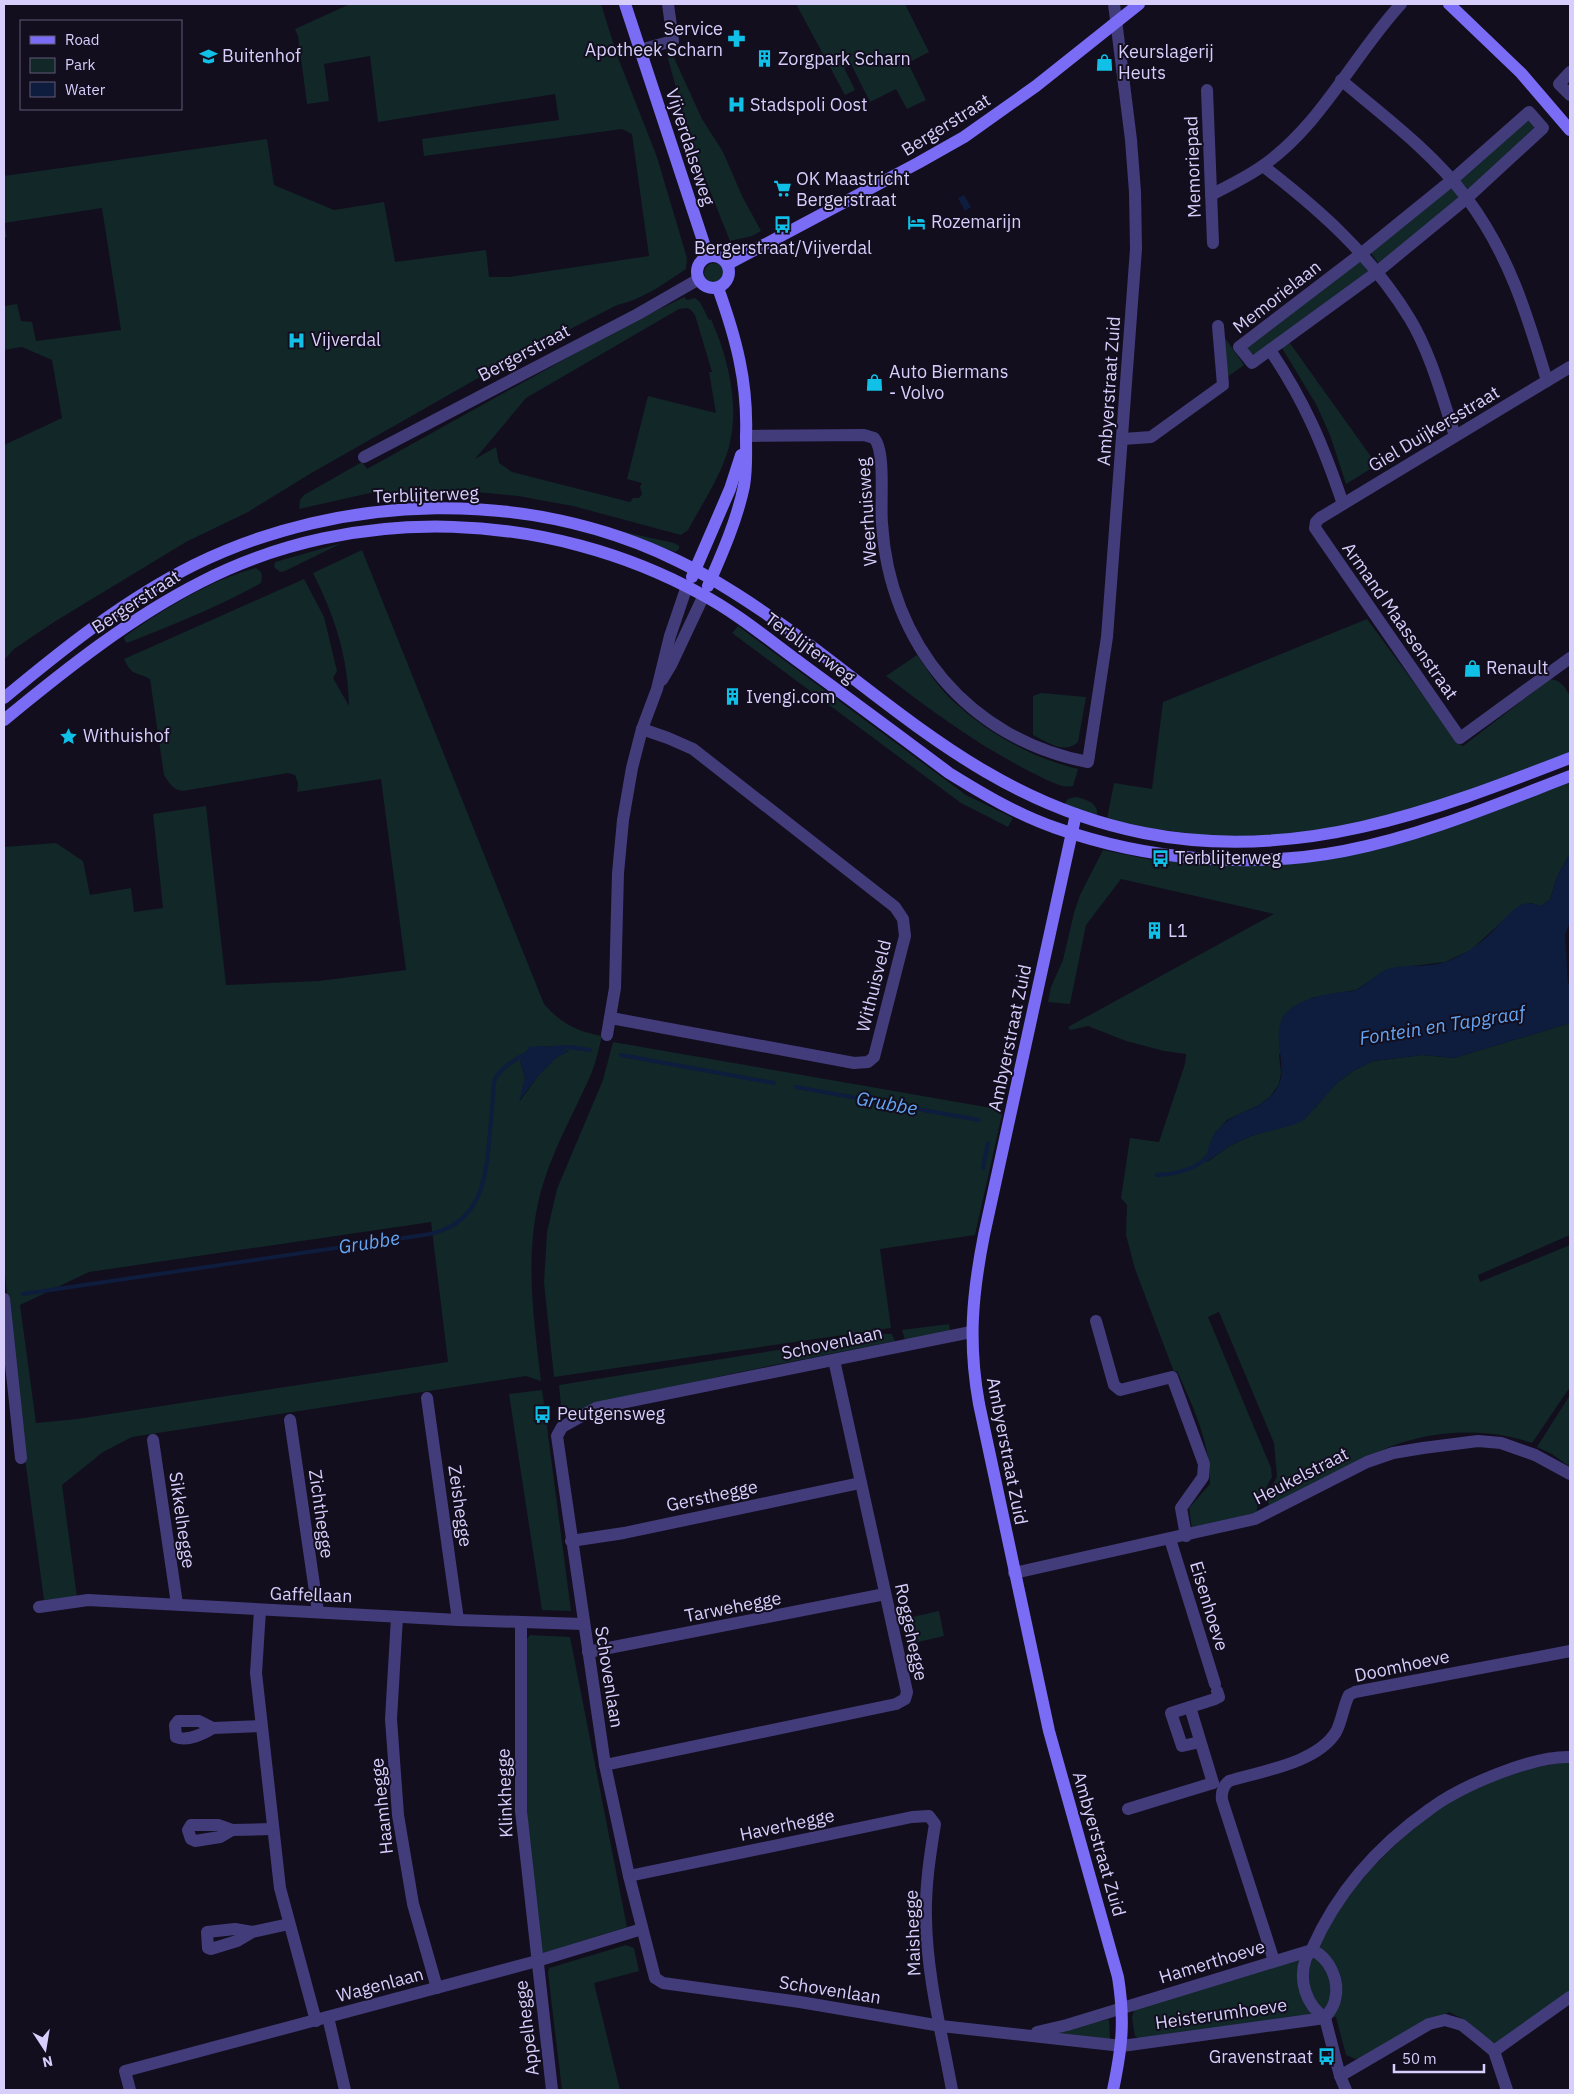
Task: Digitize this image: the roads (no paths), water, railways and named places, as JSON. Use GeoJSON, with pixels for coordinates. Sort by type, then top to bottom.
{"type":"FeatureCollection","features":[{"type":"Feature","properties":{"kind":"main road","name":"Vijverdalseweg"},"geometry":{"type":"LineString","coordinates":[[625,4],[708,256]]}},
{"type":"Feature","properties":{"kind":"main road","name":"Bergerstraat"},"geometry":{"type":"LineString","coordinates":[[728,264],[964,137],[1036,86],[1139,4]]}},
{"type":"Feature","properties":{"kind":"main road"},"geometry":{"type":"LineString","coordinates":[[1449,4],[1520,73],[1570,130]]}},
{"type":"Feature","properties":{"kind":"main road"},"geometry":{"type":"LineString","coordinates":[[708,256],[719,256],[728,264],[729,278],[718,288],[707,287],[699,279],[698,267],[708,256]]}},
{"type":"Feature","properties":{"kind":"main road"},"geometry":{"type":"LineString","coordinates":[[704,595],[732,526],[742,493],[746,468],[747,402],[741,360],[718,288]]}},
{"type":"Feature","properties":{"kind":"main road"},"geometry":{"type":"LineString","coordinates":[[687,586],[730,489],[746,436]]}},
{"type":"Feature","properties":{"kind":"main road","name":"Terblijterweg"},"geometry":{"type":"LineString","coordinates":[[298,527],[360,514],[450,508],[546,518],[600,531],[665,555],[746,600],[914,726],[958,757],[996,779],[1076,814],[1129,830],[1170,837],[1216,841],[1281,841],[1346,832],[1405,817],[1482,792],[1570,758]]}},
{"type":"Feature","properties":{"kind":"main road","name":"Bergerstraat"},"geometry":{"type":"LineString","coordinates":[[4,698],[91,629],[164,581],[229,550],[298,527]]}},
{"type":"Feature","properties":{"kind":"main road","name":"Terblijterweg"},"geometry":{"type":"LineString","coordinates":[[303,544],[361,532],[404,527],[451,527],[508,531],[550,538],[602,551],[661,573],[704,595],[754,629],[948,773],[988,796],[1017,811],[1072,833],[1139,850],[1202,858],[1256,860],[1317,856],[1403,837],[1499,804],[1570,776]]}},
{"type":"Feature","properties":{"kind":"main road","name":"Bergerstraat"},"geometry":{"type":"LineString","coordinates":[[4,720],[108,639],[176,595],[246,561],[303,544]]}},
{"type":"Feature","properties":{"kind":"main road","name":"Ambyerstraat Zuid"},"geometry":{"type":"LineString","coordinates":[[1076,814],[982,1243],[975,1287],[972,1332],[974,1371],[979,1404],[1049,1731],[1112,1948],[1123,2008],[1122,2046],[1113,2090]]}},
{"type":"Feature","properties":{"kind":"street"},"geometry":{"type":"LineString","coordinates":[[640,50],[673,41],[668,4]]}},
{"type":"Feature","properties":{"kind":"street","name":"Ambyerstraat Zuid"},"geometry":{"type":"LineString","coordinates":[[1088,762],[1107,637],[1137,228],[1131,140],[1114,4]]}},
{"type":"Feature","properties":{"kind":"street"},"geometry":{"type":"LineString","coordinates":[[1211,195],[1262,166],[1304,128],[1375,33],[1401,4]]}},
{"type":"Feature","properties":{"kind":"street"},"geometry":{"type":"LineString","coordinates":[[1570,72],[1559,84],[1570,96]]}},
{"type":"Feature","properties":{"kind":"street"},"geometry":{"type":"LineString","coordinates":[[1341,80],[1412,140],[1452,180],[1467,198],[1508,266],[1526,309],[1547,381]]}},
{"type":"Feature","properties":{"kind":"street","name":"Memoriepad"},"geometry":{"type":"LineString","coordinates":[[1208,90],[1214,243]]}},
{"type":"Feature","properties":{"kind":"street","name":"Memorielaan"},"geometry":{"type":"LineString","coordinates":[[1529,112],[1543,128],[1467,198],[1377,272],[1252,363],[1239,347],[1362,253],[1452,180],[1529,112]]}},
{"type":"Feature","properties":{"kind":"street"},"geometry":{"type":"LineString","coordinates":[[1262,166],[1326,217],[1362,253],[1377,272],[1410,320],[1425,352],[1455,436]]}},
{"type":"Feature","properties":{"kind":"street","name":"Bergerstraat"},"geometry":{"type":"LineString","coordinates":[[364,456],[638,314],[699,279]]}},
{"type":"Feature","properties":{"kind":"street"},"geometry":{"type":"LineString","coordinates":[[1123,439],[1151,437],[1223,385],[1218,326]]}},
{"type":"Feature","properties":{"kind":"street"},"geometry":{"type":"LineString","coordinates":[[1270,350],[1305,407],[1320,439],[1342,504]]}},
{"type":"Feature","properties":{"kind":"street","name":"Giel Duijkersstraat"},"geometry":{"type":"LineString","coordinates":[[1316,522],[1342,504],[1570,368]]}},
{"type":"Feature","properties":{"kind":"street","name":"Weerhuisweg"},"geometry":{"type":"LineString","coordinates":[[746,436],[864,435],[874,438],[881,452],[881,521],[889,573],[909,628],[927,659],[959,697],[987,721],[1037,748],[1064,758],[1088,762]]}},
{"type":"Feature","properties":{"kind":"street","name":"Armand Maassenstraat"},"geometry":{"type":"LineString","coordinates":[[1316,522],[1315,528],[1318,534],[1460,738],[1570,658]]}},
{"type":"Feature","properties":{"kind":"street"},"geometry":{"type":"LineString","coordinates":[[608,1035],[615,988],[618,881],[622,830],[632,768],[642,729],[657,689],[670,636],[687,586]]}},
{"type":"Feature","properties":{"kind":"street"},"geometry":{"type":"LineString","coordinates":[[657,689],[671,665],[704,595]]}},
{"type":"Feature","properties":{"kind":"street","name":"Withuisveld"},"geometry":{"type":"LineString","coordinates":[[611,1018],[854,1063],[868,1062],[874,1057],[905,936],[903,919],[895,907],[752,794],[693,749],[642,729]]}},
{"type":"Feature","properties":{"kind":"street"},"geometry":{"type":"LineString","coordinates":[[4,1299],[21,1458]]}},
{"type":"Feature","properties":{"kind":"street"},"geometry":{"type":"LineString","coordinates":[[1096,1321],[1114,1385],[1120,1390],[1172,1377],[1204,1464],[1203,1476],[1181,1508],[1186,1536]]}},
{"type":"Feature","properties":{"kind":"street","name":"Schovenlaan"},"geometry":{"type":"LineString","coordinates":[[972,1332],[596,1408],[562,1427],[557,1436],[583,1624],[606,1765],[629,1876],[652,1972],[655,1978],[663,1983],[800,2002],[941,2026],[1122,2046]]}},
{"type":"Feature","properties":{"kind":"street","name":"Roggehegge"},"geometry":{"type":"LineString","coordinates":[[606,1765],[896,1704],[905,1699],[907,1692],[834,1360]]}},
{"type":"Feature","properties":{"kind":"street","name":"Zeishegge"},"geometry":{"type":"LineString","coordinates":[[427,1398],[458,1620]]}},
{"type":"Feature","properties":{"kind":"street","name":"Zichthegge"},"geometry":{"type":"LineString","coordinates":[[290,1420],[318,1612]]}},
{"type":"Feature","properties":{"kind":"street","name":"Sikkelhegge"},"geometry":{"type":"LineString","coordinates":[[153,1440],[176,1604]]}},
{"type":"Feature","properties":{"kind":"street","name":"Heukelstraat"},"geometry":{"type":"LineString","coordinates":[[1014,1573],[1186,1536],[1267,1515],[1327,1481],[1367,1462],[1393,1453],[1470,1442],[1489,1442],[1534,1455],[1570,1474]]}},
{"type":"Feature","properties":{"kind":"street","name":"Gersthegge"},"geometry":{"type":"LineString","coordinates":[[571,1541],[624,1533],[860,1483]]}},
{"type":"Feature","properties":{"kind":"street","name":"Eisenhoeve"},"geometry":{"type":"LineString","coordinates":[[1170,1539],[1216,1687],[1217,1698],[1171,1713],[1182,1746],[1200,1742]]}},
{"type":"Feature","properties":{"kind":"street","name":"Tarwehegge"},"geometry":{"type":"LineString","coordinates":[[588,1652],[885,1594]]}},
{"type":"Feature","properties":{"kind":"street","name":"Gaffellaan"},"geometry":{"type":"LineString","coordinates":[[39,1607],[88,1600],[458,1620],[583,1624]]}},
{"type":"Feature","properties":{"kind":"street"},"geometry":{"type":"LineString","coordinates":[[260,1610],[256,1673],[260,1726],[280,1888],[289,1924],[345,2090]]}},
{"type":"Feature","properties":{"kind":"street","name":"Haamhegge"},"geometry":{"type":"LineString","coordinates":[[397,1616],[391,1720],[398,1815],[413,1904],[437,1988]]}},
{"type":"Feature","properties":{"kind":"street","name":"Klinkhegge"},"geometry":{"type":"LineString","coordinates":[[521,1622],[521,1811],[537,1961]]}},
{"type":"Feature","properties":{"kind":"street","name":"Doomhoeve"},"geometry":{"type":"LineString","coordinates":[[1128,1810],[1218,1787],[1305,1758],[1322,1748],[1336,1731],[1349,1695],[1355,1692],[1570,1651]]}},
{"type":"Feature","properties":{"kind":"street"},"geometry":{"type":"LineString","coordinates":[[1190,1708],[1200,1742],[1218,1787],[1274,1961]]}},
{"type":"Feature","properties":{"kind":"street"},"geometry":{"type":"LineString","coordinates":[[214,1728],[260,1726]]}},
{"type":"Feature","properties":{"kind":"street"},"geometry":{"type":"LineString","coordinates":[[1346,2090],[1340,2076],[1325,2018],[1316,2012],[1303,1987],[1303,1971],[1306,1960],[1323,1924],[1350,1884],[1386,1844],[1431,1808],[1480,1781],[1503,1772],[1557,1757],[1570,1757]]}},
{"type":"Feature","properties":{"kind":"street","name":"Haverhegge"},"geometry":{"type":"LineString","coordinates":[[629,1876],[925,1815],[934,1820],[933,1838]]}},
{"type":"Feature","properties":{"kind":"street"},"geometry":{"type":"LineString","coordinates":[[232,1830],[272,1829]]}},
{"type":"Feature","properties":{"kind":"street","name":"Maishegge"},"geometry":{"type":"LineString","coordinates":[[933,1838],[929,1865],[926,1920],[932,1982],[952,2090]]}},
{"type":"Feature","properties":{"kind":"street"},"geometry":{"type":"LineString","coordinates":[[252,1932],[289,1924]]}},
{"type":"Feature","properties":{"kind":"street","name":"Wagenlaan"},"geometry":{"type":"LineString","coordinates":[[130,2090],[125,2071],[537,1961],[642,1929]]}},
{"type":"Feature","properties":{"kind":"street"},"geometry":{"type":"LineString","coordinates":[[1312,1950],[1330,1966],[1335,1980],[1336,2000],[1325,2018]]}},
{"type":"Feature","properties":{"kind":"street","name":"Hamerthoeve"},"geometry":{"type":"LineString","coordinates":[[1123,2008],[1312,1950]]}},
{"type":"Feature","properties":{"kind":"street","name":"Appelhegge"},"geometry":{"type":"LineString","coordinates":[[537,1961],[552,2090]]}},
{"type":"Feature","properties":{"kind":"street"},"geometry":{"type":"LineString","coordinates":[[1494,2052],[1570,1997]]}},
{"type":"Feature","properties":{"kind":"street","name":"Schovenlaan"},"geometry":{"type":"LineString","coordinates":[[1024,2035],[1067,2025],[1123,2008]]}},
{"type":"Feature","properties":{"kind":"street","name":"Heisterumhoeve"},"geometry":{"type":"LineString","coordinates":[[1122,2046],[1325,2018]]}},
{"type":"Feature","properties":{"kind":"street"},"geometry":{"type":"LineString","coordinates":[[1340,2076],[1429,2024],[1445,2020],[1462,2025],[1494,2052],[1507,2090]]}},
{"type":"Feature","properties":{"kind":"water"},"geometry":{"type":"Polygon","coordinates":[[[964,195],[971,207],[965,211],[958,198],[964,195]]]}},
{"type":"Feature","properties":{"kind":"water"},"geometry":{"type":"Polygon","coordinates":[[[1570,853],[1570,922],[1565,935],[1568,983],[1570,984],[1570,1023],[1454,1058],[1423,1055],[1373,1061],[1353,1071],[1338,1082],[1305,1119],[1293,1125],[1251,1136],[1229,1146],[1206,1162],[1210,1143],[1218,1130],[1239,1114],[1262,1103],[1272,1095],[1279,1084],[1281,1066],[1279,1027],[1288,1011],[1300,1003],[1313,998],[1356,990],[1387,970],[1441,963],[1466,953],[1487,937],[1519,906],[1530,903],[1540,906],[1550,900],[1557,877],[1570,853]]]}},
{"type":"Feature","properties":{"kind":"water"},"geometry":{"type":"Polygon","coordinates":[[[541,1046],[569,1051],[556,1058],[538,1076],[519,1101],[525,1077],[520,1061],[529,1047],[541,1046]]]}},
{"type":"Feature","properties":{"kind":"waterway","name":"Grubbe"},"geometry":{"type":"LineString","coordinates":[[554,1048],[568,1047],[590,1050]]}},
{"type":"Feature","properties":{"kind":"waterway","name":"Grubbe"},"geometry":{"type":"LineString","coordinates":[[23,1294],[424,1235],[446,1229],[462,1219],[473,1205],[481,1189],[486,1170],[495,1079],[505,1067],[528,1053]]}},
{"type":"Feature","properties":{"kind":"waterway","name":"Grubbe"},"geometry":{"type":"LineString","coordinates":[[621,1055],[774,1083]]}},
{"type":"Feature","properties":{"kind":"waterway","name":"Grubbe"},"geometry":{"type":"LineString","coordinates":[[796,1087],[979,1120]]}},
{"type":"Feature","properties":{"kind":"waterway","name":"Grubbe"},"geometry":{"type":"LineString","coordinates":[[983,1168],[988,1143]]}},
{"type":"Feature","properties":{"kind":"waterway","name":"Fontein en Tapgraaf"},"geometry":{"type":"LineString","coordinates":[[1157,1175],[1171,1174],[1192,1168],[1209,1155]]}},
{"type":"Feature","properties":{"kind":"place","name":"Service Apotheek Scharn"},"geometry":{"type":"Point","coordinates":[737,39]}},
{"type":"Feature","properties":{"kind":"place","name":"Buitenhof"},"geometry":{"type":"Point","coordinates":[208,56]}},
{"type":"Feature","properties":{"kind":"place","name":"Zorgpark Scharn"},"geometry":{"type":"Point","coordinates":[764,59]}},
{"type":"Feature","properties":{"kind":"place","name":"Keurslagerij Heuts"},"geometry":{"type":"Point","coordinates":[1104,62]}},
{"type":"Feature","properties":{"kind":"place","name":"Stadspoli Oost"},"geometry":{"type":"Point","coordinates":[736,105]}},
{"type":"Feature","properties":{"kind":"place","name":"OK Maastricht Bergerstraat"},"geometry":{"type":"Point","coordinates":[782,189]}},
{"type":"Feature","properties":{"kind":"place","name":"Rozemarijn"},"geometry":{"type":"Point","coordinates":[917,222]}},
{"type":"Feature","properties":{"kind":"place","name":"Bergerstraat/Vijverdal"},"geometry":{"type":"Point","coordinates":[783,225]}},
{"type":"Feature","properties":{"kind":"place","name":"Vijverdal"},"geometry":{"type":"Point","coordinates":[297,340]}},
{"type":"Feature","properties":{"kind":"place","name":"Auto Biermans - Volvo"},"geometry":{"type":"Point","coordinates":[875,382]}},
{"type":"Feature","properties":{"kind":"place","name":"Renault"},"geometry":{"type":"Point","coordinates":[1472,668]}},
{"type":"Feature","properties":{"kind":"place","name":"Ivengi.com"},"geometry":{"type":"Point","coordinates":[732,697]}},
{"type":"Feature","properties":{"kind":"place","name":"Withuishof"},"geometry":{"type":"Point","coordinates":[69,736]}},
{"type":"Feature","properties":{"kind":"place","name":"Terblijterweg"},"geometry":{"type":"Point","coordinates":[1161,858]}},
{"type":"Feature","properties":{"kind":"place","name":"L1"},"geometry":{"type":"Point","coordinates":[1154,931]}},
{"type":"Feature","properties":{"kind":"place","name":"Peutgensweg"},"geometry":{"type":"Point","coordinates":[543,1414]}},
{"type":"Feature","properties":{"kind":"place","name":"Gravenstraat"},"geometry":{"type":"Point","coordinates":[1327,2057]}}]}
